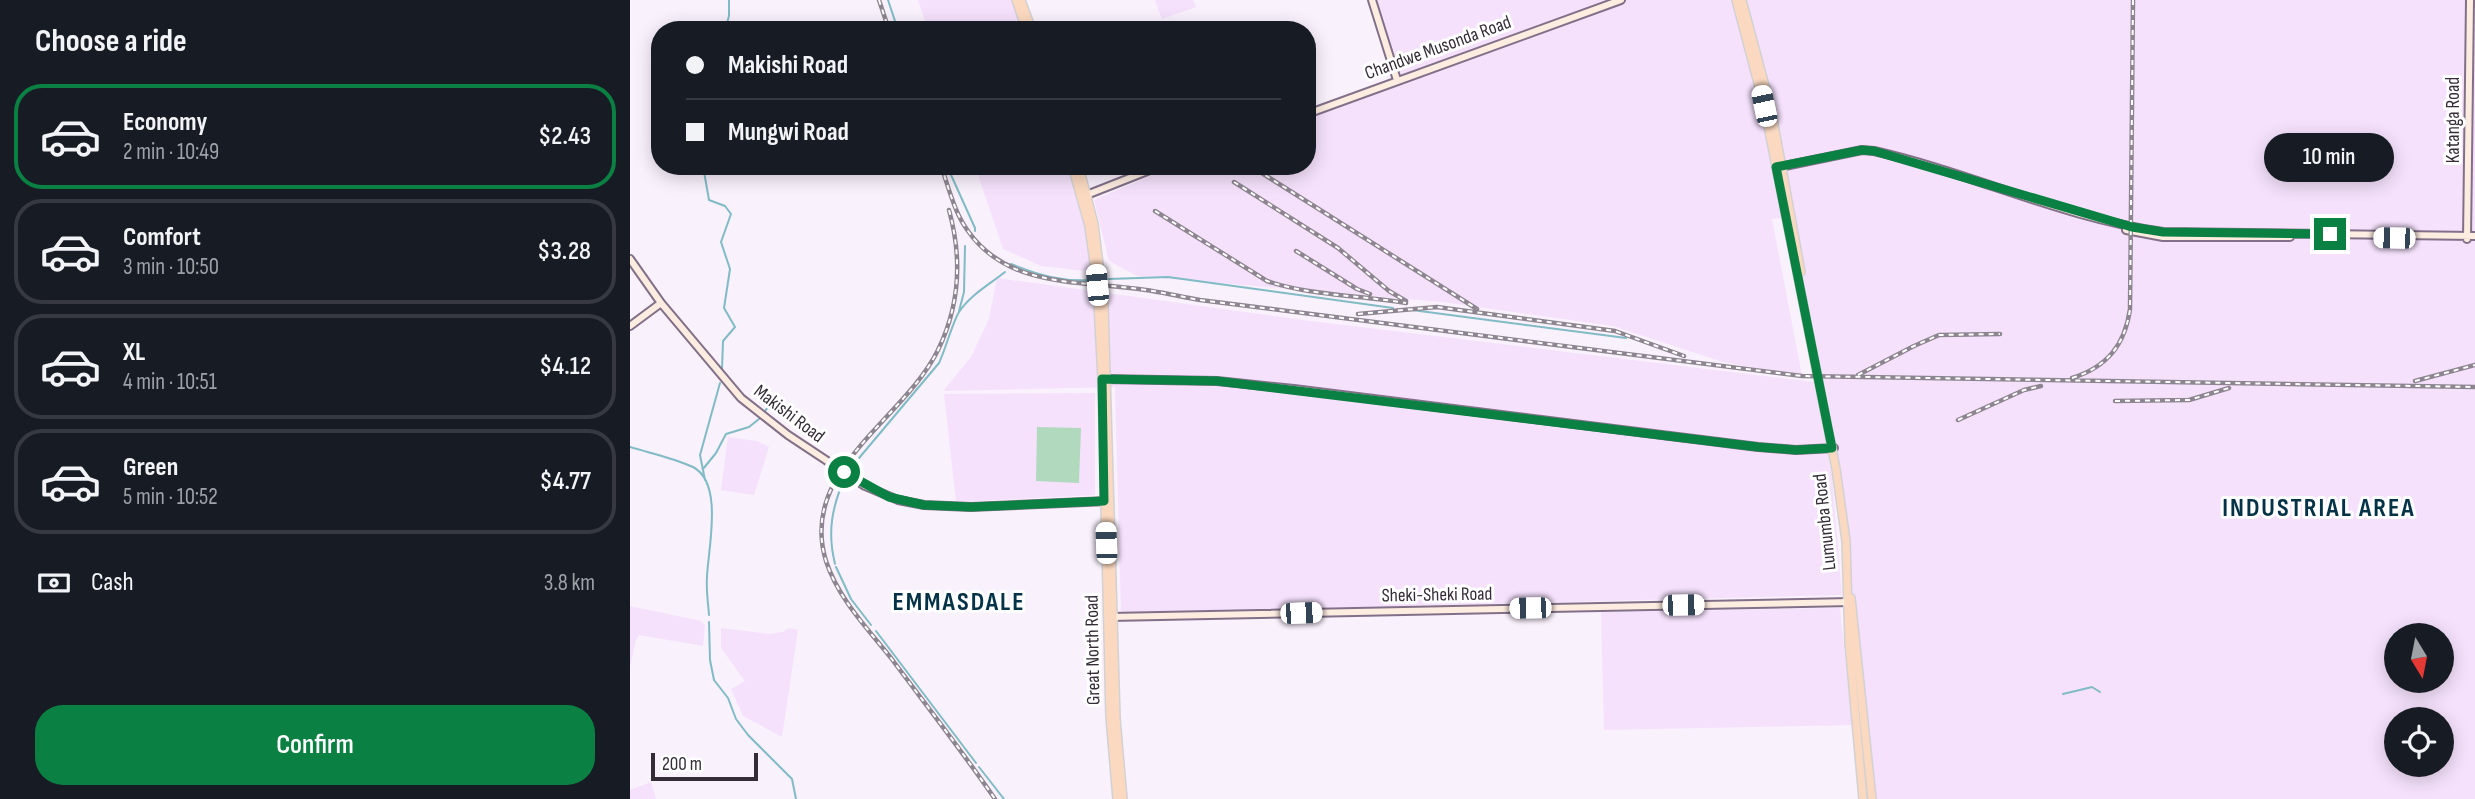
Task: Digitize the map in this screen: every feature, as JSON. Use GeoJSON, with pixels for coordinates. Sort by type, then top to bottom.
{"type":"FeatureCollection","features":[{"type":"Feature","properties":{"kind":"main road"},"geometry":{"type":"LineString","coordinates":[[1016,0],[1023,21]]}},
{"type":"Feature","properties":{"kind":"main road"},"geometry":{"type":"LineString","coordinates":[[1021,0],[1029,21]]}},
{"type":"Feature","properties":{"kind":"main road","name":"Lumumba Road"},"geometry":{"type":"LineString","coordinates":[[1736,0],[1758,76],[1779,169],[1834,448],[1845,531],[1863,799]]}},
{"type":"Feature","properties":{"kind":"main road","name":"Lumumba Road"},"geometry":{"type":"LineString","coordinates":[[1742,0],[1765,84],[1779,169]]}},
{"type":"Feature","properties":{"kind":"main road","name":"Great North Road"},"geometry":{"type":"LineString","coordinates":[[1076,175],[1085,196]]}},
{"type":"Feature","properties":{"kind":"main road","name":"Great North Road"},"geometry":{"type":"LineString","coordinates":[[1081,175],[1096,270],[1105,379],[1111,617],[1116,731],[1123,799]]}},
{"type":"Feature","properties":{"kind":"main road","name":"Lumumba Road"},"geometry":{"type":"LineString","coordinates":[[1849,602],[1872,799]]}},
{"type":"Feature","properties":{"kind":"main road","name":"Great North Road"},"geometry":{"type":"LineString","coordinates":[[1111,617],[1110,717],[1117,799]]}},
{"type":"Feature","properties":{"kind":"street"},"geometry":{"type":"LineString","coordinates":[[1372,0],[1397,80]]}},
{"type":"Feature","properties":{"kind":"street","name":"Chandwe Musonda Road"},"geometry":{"type":"LineString","coordinates":[[1316,111],[1620,0]]}},
{"type":"Feature","properties":{"kind":"street","name":"Katanga Road"},"geometry":{"type":"LineString","coordinates":[[2470,0],[2471,237]]}},
{"type":"Feature","properties":{"kind":"street"},"geometry":{"type":"LineString","coordinates":[[1779,169],[1869,153],[2131,232],[2163,237],[2471,237]]}},
{"type":"Feature","properties":{"kind":"street"},"geometry":{"type":"LineString","coordinates":[[1085,196],[1138,175]]}},
{"type":"Feature","properties":{"kind":"street","name":"Makishi Road"},"geometry":{"type":"LineString","coordinates":[[630,259],[661,303],[749,406],[866,486],[889,497],[915,504],[954,507],[1107,501]]}},
{"type":"Feature","properties":{"kind":"street"},"geometry":{"type":"LineString","coordinates":[[630,326],[661,303]]}},
{"type":"Feature","properties":{"kind":"street"},"geometry":{"type":"LineString","coordinates":[[1105,379],[1217,381],[1758,447],[1796,450],[1834,448]]}},
{"type":"Feature","properties":{"kind":"street","name":"Sheki-Sheki Road"},"geometry":{"type":"LineString","coordinates":[[1111,617],[1849,602]]}},
{"type":"Feature","properties":{"kind":"shaded area"},"geometry":{"type":"Polygon","coordinates":[[[918,0],[1013,0],[1020,21],[925,21],[918,0]]]}},
{"type":"Feature","properties":{"kind":"shaded area"},"geometry":{"type":"Polygon","coordinates":[[[1155,0],[1193,0],[1196,7],[1162,19],[1155,0]]]}},
{"type":"Feature","properties":{"kind":"shaded area"},"geometry":{"type":"Polygon","coordinates":[[[1372,0],[2475,0],[2475,799],[1867,799],[1844,535],[1829,444],[1781,218],[1772,219],[1802,376],[1723,362],[1613,326],[1442,302],[1137,276],[1109,261],[1094,200],[1152,175],[1316,175],[1316,109],[1397,79],[1372,0]]]}},
{"type":"Feature","properties":{"kind":"shaded area"},"geometry":{"type":"Polygon","coordinates":[[[978,175],[1072,175],[1081,201],[1095,272],[1041,266],[1003,249],[978,175]]]}},
{"type":"Feature","properties":{"kind":"shaded area"},"geometry":{"type":"Polygon","coordinates":[[[997,278],[1311,321],[1814,382],[1832,476],[1842,595],[1121,613],[1115,387],[943,391],[971,357],[989,319],[997,278]]]}},
{"type":"Feature","properties":{"kind":"shaded area"},"geometry":{"type":"Polygon","coordinates":[[[1095,393],[1095,495],[956,502],[944,394],[1095,393]]]}},
{"type":"Feature","properties":{"kind":"shaded area"},"geometry":{"type":"Polygon","coordinates":[[[728,437],[757,441],[769,447],[754,495],[721,490],[728,437]]]}},
{"type":"Feature","properties":{"kind":"shaded area"},"geometry":{"type":"Polygon","coordinates":[[[630,606],[701,621],[705,625],[703,646],[639,635],[630,667],[630,606]]]}},
{"type":"Feature","properties":{"kind":"shaded area"},"geometry":{"type":"Polygon","coordinates":[[[1840,608],[1852,725],[1604,730],[1601,612],[1840,608]]]}},
{"type":"Feature","properties":{"kind":"shaded area"},"geometry":{"type":"Polygon","coordinates":[[[721,628],[770,634],[789,628],[798,630],[782,737],[743,716],[731,689],[745,681],[721,648],[721,628]]]}},
{"type":"Feature","properties":{"kind":"shaded area"},"geometry":{"type":"Polygon","coordinates":[[[651,782],[656,799],[630,799],[630,790],[651,782]]]}},
{"type":"Feature","properties":{"kind":"green space"},"geometry":{"type":"Polygon","coordinates":[[[1037,427],[1081,428],[1079,483],[1036,481],[1037,427]]]}},
{"type":"Feature","properties":{"kind":"waterway"},"geometry":{"type":"LineString","coordinates":[[728,21],[729,0]]}},
{"type":"Feature","properties":{"kind":"waterway"},"geometry":{"type":"LineString","coordinates":[[888,0],[895,21]]}},
{"type":"Feature","properties":{"kind":"waterway"},"geometry":{"type":"LineString","coordinates":[[705,175],[709,200],[725,206],[731,214],[721,242],[730,269],[724,308],[735,327],[723,341],[722,369]]}},
{"type":"Feature","properties":{"kind":"waterway"},"geometry":{"type":"LineString","coordinates":[[951,175],[975,231]]}},
{"type":"Feature","properties":{"kind":"waterway"},"geometry":{"type":"LineString","coordinates":[[959,311],[964,292],[965,246]]}},
{"type":"Feature","properties":{"kind":"waterway"},"geometry":{"type":"LineString","coordinates":[[1009,266],[1011,264],[1061,279],[1092,280]]}},
{"type":"Feature","properties":{"kind":"waterway"},"geometry":{"type":"LineString","coordinates":[[849,470],[939,363],[956,317],[964,306],[1005,272]]}},
{"type":"Feature","properties":{"kind":"waterway"},"geometry":{"type":"LineString","coordinates":[[1109,279],[1168,277],[1393,308]]}},
{"type":"Feature","properties":{"kind":"waterway"},"geometry":{"type":"LineString","coordinates":[[1412,310],[1626,338]]}},
{"type":"Feature","properties":{"kind":"waterway"},"geometry":{"type":"LineString","coordinates":[[705,480],[700,455],[720,383]]}},
{"type":"Feature","properties":{"kind":"waterway"},"geometry":{"type":"LineString","coordinates":[[764,412],[771,404]]}},
{"type":"Feature","properties":{"kind":"waterway"},"geometry":{"type":"LineString","coordinates":[[703,469],[726,434],[749,427],[759,419]]}},
{"type":"Feature","properties":{"kind":"waterway"},"geometry":{"type":"LineString","coordinates":[[630,447],[670,458],[693,467],[703,475],[711,501],[712,518],[707,582],[709,615]]}},
{"type":"Feature","properties":{"kind":"waterway"},"geometry":{"type":"LineString","coordinates":[[835,564],[831,541],[832,520],[845,477]]}},
{"type":"Feature","properties":{"kind":"waterway"},"geometry":{"type":"LineString","coordinates":[[836,567],[851,599],[871,625]]}},
{"type":"Feature","properties":{"kind":"waterway"},"geometry":{"type":"LineString","coordinates":[[709,622],[710,660],[714,680],[728,698],[736,719],[748,735],[792,779],[796,799]]}},
{"type":"Feature","properties":{"kind":"waterway"},"geometry":{"type":"LineString","coordinates":[[876,631],[976,763]]}},
{"type":"Feature","properties":{"kind":"waterway"},"geometry":{"type":"LineString","coordinates":[[2063,694],[2092,687],[2100,692]]}},
{"type":"Feature","properties":{"kind":"waterway"},"geometry":{"type":"LineString","coordinates":[[979,767],[1004,799]]}},
{"type":"Feature","properties":{"kind":"railway"},"geometry":{"type":"LineString","coordinates":[[879,0],[886,21]]}},
{"type":"Feature","properties":{"kind":"railway"},"geometry":{"type":"LineString","coordinates":[[2072,378],[2104,361],[2119,344],[2128,322],[2133,0]]}},
{"type":"Feature","properties":{"kind":"railway"},"geometry":{"type":"LineString","coordinates":[[944,175],[952,200],[968,231],[983,249],[1001,262],[1041,277],[1139,289],[1200,300],[1802,376],[2475,387]]}},
{"type":"Feature","properties":{"kind":"railway"},"geometry":{"type":"LineString","coordinates":[[1265,175],[1477,309]]}},
{"type":"Feature","properties":{"kind":"railway"},"geometry":{"type":"LineString","coordinates":[[1234,182],[1338,248],[1389,291],[1406,301]]}},
{"type":"Feature","properties":{"kind":"railway"},"geometry":{"type":"LineString","coordinates":[[949,210],[956,245],[957,281],[945,333],[922,375],[840,473],[827,499],[821,529],[826,561],[838,588],[995,799]]}},
{"type":"Feature","properties":{"kind":"railway"},"geometry":{"type":"LineString","coordinates":[[1155,211],[1267,281],[1318,292],[1406,303]]}},
{"type":"Feature","properties":{"kind":"railway"},"geometry":{"type":"LineString","coordinates":[[1296,251],[1357,289],[1370,294]]}},
{"type":"Feature","properties":{"kind":"railway"},"geometry":{"type":"LineString","coordinates":[[1358,314],[1437,307],[1615,331],[1684,356]]}},
{"type":"Feature","properties":{"kind":"railway"},"geometry":{"type":"LineString","coordinates":[[1858,375],[1939,335],[2000,334]]}},
{"type":"Feature","properties":{"kind":"railway"},"geometry":{"type":"LineString","coordinates":[[2415,381],[2475,365]]}},
{"type":"Feature","properties":{"kind":"railway"},"geometry":{"type":"LineString","coordinates":[[1958,420],[2024,390],[2041,386]]}},
{"type":"Feature","properties":{"kind":"railway"},"geometry":{"type":"LineString","coordinates":[[2115,401],[2189,400],[2229,388]]}},
{"type":"Feature","properties":{"kind":"district","name":"INDUSTRIAL AREA"},"geometry":{"type":"Point","coordinates":[2319,508]}},
{"type":"Feature","properties":{"kind":"district","name":"EMMASDALE"},"geometry":{"type":"Point","coordinates":[959,602]}},
{"type":"Feature","properties":{"kind":"route"},"geometry":{"type":"LineString","coordinates":[[844,472],[889,497],[924,505],[971,507],[1104,501],[1102,379],[1217,381],[1758,447],[1796,450],[1832,448],[1776,167],[1862,150],[1917,162],[2132,227],[2163,232],[2330,234]]}}]}
